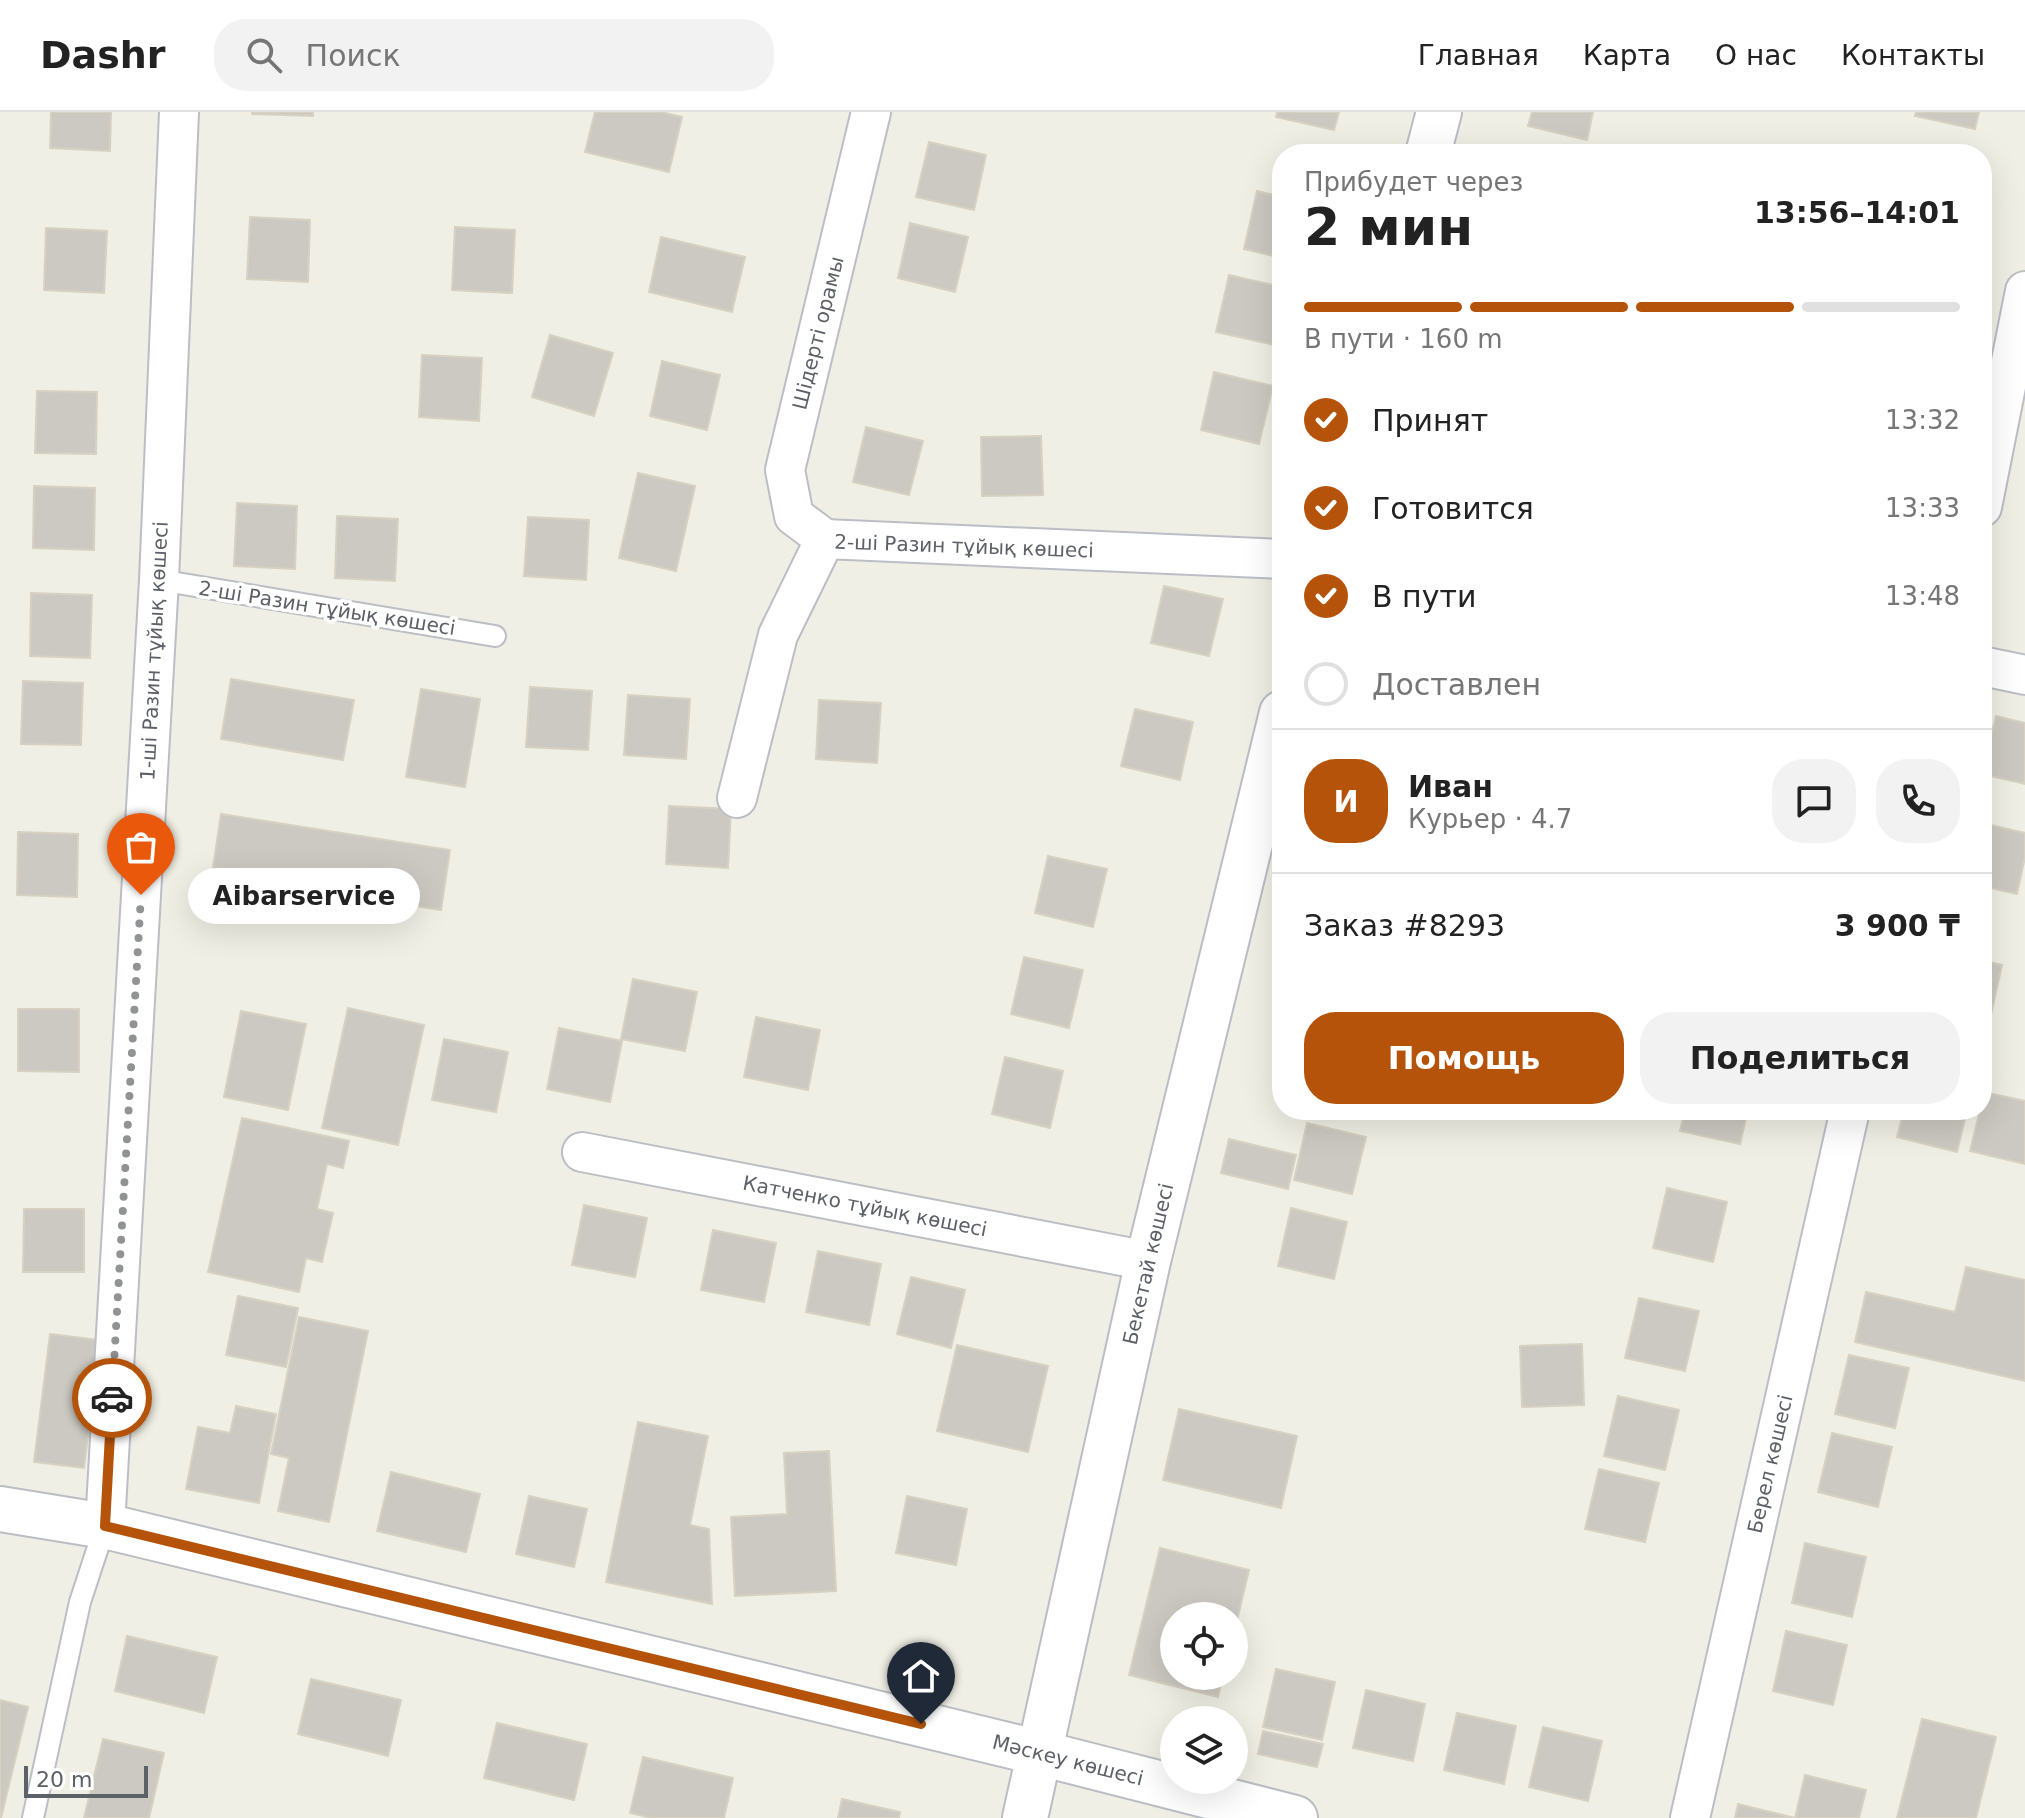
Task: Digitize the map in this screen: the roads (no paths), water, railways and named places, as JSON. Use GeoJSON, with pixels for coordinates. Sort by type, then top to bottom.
{"type":"FeatureCollection","features":[{"type":"Feature","properties":{"kind":"street","name":"1-ші Разин тұйық көшесі"},"geometry":{"type":"LineString","coordinates":[[105,1526],[159,580],[179,112]]}},
{"type":"Feature","properties":{"kind":"street","name":"Шідерті орамы"},"geometry":{"type":"LineString","coordinates":[[825,539],[794,516],[785,470],[871,112]]}},
{"type":"Feature","properties":{"kind":"street"},"geometry":{"type":"LineString","coordinates":[[1431,144],[1439,112]]}},
{"type":"Feature","properties":{"kind":"street"},"geometry":{"type":"LineString","coordinates":[[1992,457],[2025,291]]}},
{"type":"Feature","properties":{"kind":"street","name":"2-ші Разин тұйық көшесі"},"geometry":{"type":"LineString","coordinates":[[737,798],[778,635],[825,539],[1272,559]]}},
{"type":"Feature","properties":{"kind":"street"},"geometry":{"type":"LineString","coordinates":[[1992,668],[2025,675]]}},
{"type":"Feature","properties":{"kind":"street","name":"Бекетай көшесі"},"geometry":{"type":"LineString","coordinates":[[1025,1818],[1148,1261],[1272,754]]}},
{"type":"Feature","properties":{"kind":"street","name":"Берел көшесі"},"geometry":{"type":"LineString","coordinates":[[1690,1818],[1848,1120]]}},
{"type":"Feature","properties":{"kind":"street","name":"Катченко тұйық көшесі"},"geometry":{"type":"LineString","coordinates":[[582,1152],[1148,1261]]}},
{"type":"Feature","properties":{"kind":"street","name":"Мәскеу көшесі"},"geometry":{"type":"LineString","coordinates":[[0,1509],[105,1526],[1295,1818]]}},
{"type":"Feature","properties":{"kind":"lane","name":"2-ші Разин тұйық көшесі"},"geometry":{"type":"LineString","coordinates":[[159,580],[495,636]]}},
{"type":"Feature","properties":{"kind":"lane"},"geometry":{"type":"LineString","coordinates":[[33,1818],[80,1602],[105,1526]]}},
{"type":"Feature","properties":{"kind":"place","name":"Aibarservice"},"geometry":{"type":"Point","coordinates":[141,895]}}]}
